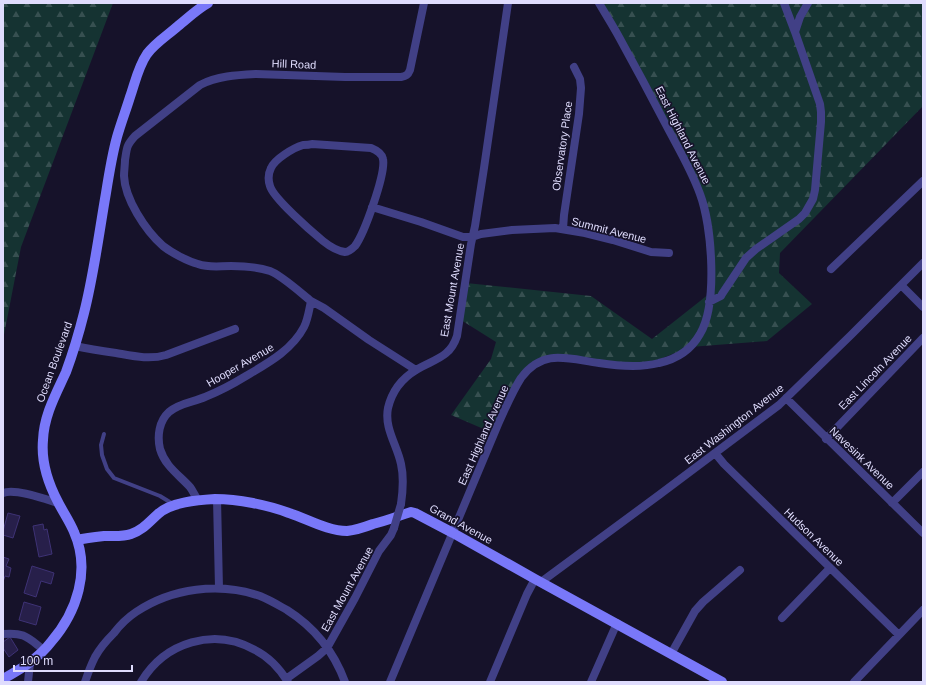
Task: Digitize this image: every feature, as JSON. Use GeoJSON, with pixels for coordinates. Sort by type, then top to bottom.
{"type":"FeatureCollection","features":[{"type":"Feature","properties":{"kind":"street","name":"Ocean Boulevard"},"geometry":{"type":"LineString","coordinates":[[3,679],[30,663],[44,650],[67,620],[78,594],[82,567],[81,555],[74,531],[49,484],[43,462],[43,438],[44,427],[50,406],[65,374],[75,346],[89,294],[117,138],[141,66],[148,52],[197,10],[208,3]]}},
{"type":"Feature","properties":{"kind":"street","name":"Hill Road"},"geometry":{"type":"LineString","coordinates":[[312,301],[278,275],[270,271],[246,267],[203,266],[194,263],[164,246],[143,223],[126,188],[124,175],[127,144],[200,85],[213,79],[243,74],[345,77],[406,76],[409,74],[410,70],[424,3]]}},
{"type":"Feature","properties":{"kind":"street","name":"East Mount Avenue"},"geometry":{"type":"LineString","coordinates":[[287,680],[328,648],[356,598],[377,556],[394,528],[401,504],[403,482],[400,462],[389,430],[388,414],[392,396],[404,379],[452,348],[457,336],[484,168],[508,3]]}},
{"type":"Feature","properties":{"kind":"street","name":"East Highland Avenue"},"geometry":{"type":"LineString","coordinates":[[390,682],[505,409],[514,390],[528,370],[542,360],[552,358],[568,358],[620,366],[658,364],[670,360],[687,350],[696,341],[704,325],[711,288],[711,256],[705,210],[700,194],[677,145],[619,36],[599,3]]}},
{"type":"Feature","properties":{"kind":"street"},"geometry":{"type":"LineString","coordinates":[[709,302],[722,294],[746,258],[756,249],[799,219],[813,199],[821,122],[820,104],[784,3]]}},
{"type":"Feature","properties":{"kind":"street"},"geometry":{"type":"LineString","coordinates":[[795,32],[800,17],[808,3]]}},
{"type":"Feature","properties":{"kind":"street","name":"Observatory Place"},"geometry":{"type":"LineString","coordinates":[[563,229],[579,114],[580,79],[574,67]]}},
{"type":"Feature","properties":{"kind":"street"},"geometry":{"type":"LineString","coordinates":[[302,145],[357,146],[375,149],[382,155],[384,160],[372,207],[355,245],[352,249],[344,252],[322,240],[278,198],[271,190],[268,180],[270,169],[283,156],[302,145]]}},
{"type":"Feature","properties":{"kind":"street"},"geometry":{"type":"LineString","coordinates":[[831,269],[923,181]]}},
{"type":"Feature","properties":{"kind":"street"},"geometry":{"type":"LineString","coordinates":[[372,207],[463,237],[472,237]]}},
{"type":"Feature","properties":{"kind":"street","name":"Summit Avenue"},"geometry":{"type":"LineString","coordinates":[[472,237],[481,234],[522,229],[555,228],[614,240],[651,252],[669,253]]}},
{"type":"Feature","properties":{"kind":"street","name":"East Washington Avenue"},"geometry":{"type":"LineString","coordinates":[[490,682],[524,602],[538,581],[761,419],[786,398],[923,263]]}},
{"type":"Feature","properties":{"kind":"street"},"geometry":{"type":"LineString","coordinates":[[901,285],[923,307]]}},
{"type":"Feature","properties":{"kind":"street"},"geometry":{"type":"LineString","coordinates":[[312,301],[416,370]]}},
{"type":"Feature","properties":{"kind":"street","name":"Hooper Avenue"},"geometry":{"type":"LineString","coordinates":[[198,500],[191,488],[171,468],[160,449],[159,430],[163,419],[168,413],[178,406],[204,398],[225,388],[261,367],[286,349],[297,338],[304,327],[312,301]]}},
{"type":"Feature","properties":{"kind":"street"},"geometry":{"type":"LineString","coordinates":[[75,346],[137,357],[152,358],[166,355],[235,329]]}},
{"type":"Feature","properties":{"kind":"street","name":"East Lincoln Avenue"},"geometry":{"type":"LineString","coordinates":[[826,439],[923,338]]}},
{"type":"Feature","properties":{"kind":"street","name":"Navesink Avenue"},"geometry":{"type":"LineString","coordinates":[[786,398],[923,533]]}},
{"type":"Feature","properties":{"kind":"street","name":"Hudson Avenue"},"geometry":{"type":"LineString","coordinates":[[715,453],[724,464],[899,635]]}},
{"type":"Feature","properties":{"kind":"street"},"geometry":{"type":"LineString","coordinates":[[892,502],[923,472]]}},
{"type":"Feature","properties":{"kind":"street"},"geometry":{"type":"LineString","coordinates":[[3,493],[18,492],[58,503]]}},
{"type":"Feature","properties":{"kind":"street"},"geometry":{"type":"LineString","coordinates":[[217,499],[219,588]]}},
{"type":"Feature","properties":{"kind":"street","name":"Grand Avenue"},"geometry":{"type":"LineString","coordinates":[[77,540],[124,536],[131,534],[142,529],[166,508],[198,500],[217,499],[242,501],[266,506],[288,512],[325,527],[340,530],[358,529],[411,512],[453,533],[617,623],[718,681]]}},
{"type":"Feature","properties":{"kind":"street"},"geometry":{"type":"LineString","coordinates":[[782,618],[830,568]]}},
{"type":"Feature","properties":{"kind":"street"},"geometry":{"type":"LineString","coordinates":[[671,654],[695,611],[740,570]]}},
{"type":"Feature","properties":{"kind":"street"},"geometry":{"type":"LineString","coordinates":[[85,682],[91,666],[101,648],[121,624],[135,613],[165,597],[185,592],[219,588],[257,595],[274,602],[300,618],[328,648],[335,660],[344,682]]}},
{"type":"Feature","properties":{"kind":"street"},"geometry":{"type":"LineString","coordinates":[[854,682],[923,610]]}},
{"type":"Feature","properties":{"kind":"street"},"geometry":{"type":"LineString","coordinates":[[591,682],[617,623]]}},
{"type":"Feature","properties":{"kind":"street"},"geometry":{"type":"LineString","coordinates":[[3,634],[14,633],[24,635],[44,650]]}},
{"type":"Feature","properties":{"kind":"street"},"geometry":{"type":"LineString","coordinates":[[141,682],[152,667],[169,652],[191,642],[215,639],[239,642],[261,653],[279,669],[287,680]]}},
{"type":"Feature","properties":{"kind":"street"},"geometry":{"type":"LineString","coordinates":[[28,682],[30,663]]}},
{"type":"Feature","properties":{"kind":"lane"},"geometry":{"type":"LineString","coordinates":[[104,434],[101,445],[102,454],[107,468],[114,478],[160,496],[175,505]]}},
{"type":"Feature","properties":{"kind":"green space"},"geometry":{"type":"Polygon","coordinates":[[[3,3],[113,3],[21,247],[3,340],[3,3]]]}},
{"type":"Feature","properties":{"kind":"green space"},"geometry":{"type":"Polygon","coordinates":[[[599,3],[923,3],[923,106],[780,253],[779,273],[812,304],[767,341],[690,347],[645,365],[545,360],[517,381],[493,433],[451,415],[491,359],[496,342],[461,320],[466,283],[591,296],[652,339],[714,290],[701,198],[599,3]]]}},
{"type":"Feature","properties":{"kind":"building"},"geometry":{"type":"Polygon","coordinates":[[[8,513],[20,516],[13,538],[3,535],[8,513]]]}},
{"type":"Feature","properties":{"kind":"building"},"geometry":{"type":"Polygon","coordinates":[[[43,524],[44,530],[47,529],[52,554],[39,557],[33,526],[43,524]]]}},
{"type":"Feature","properties":{"kind":"building"},"geometry":{"type":"Polygon","coordinates":[[[3,557],[9,559],[6,566],[11,568],[9,577],[5,576],[3,582],[3,557]]]}},
{"type":"Feature","properties":{"kind":"building"},"geometry":{"type":"Polygon","coordinates":[[[32,566],[54,573],[51,584],[41,581],[36,597],[24,593],[32,566]]]}},
{"type":"Feature","properties":{"kind":"building"},"geometry":{"type":"Polygon","coordinates":[[[24,602],[41,607],[36,625],[19,620],[24,602]]]}},
{"type":"Feature","properties":{"kind":"building"},"geometry":{"type":"Polygon","coordinates":[[[10,637],[18,650],[9,657],[3,648],[3,642],[10,637]]]}}]}
